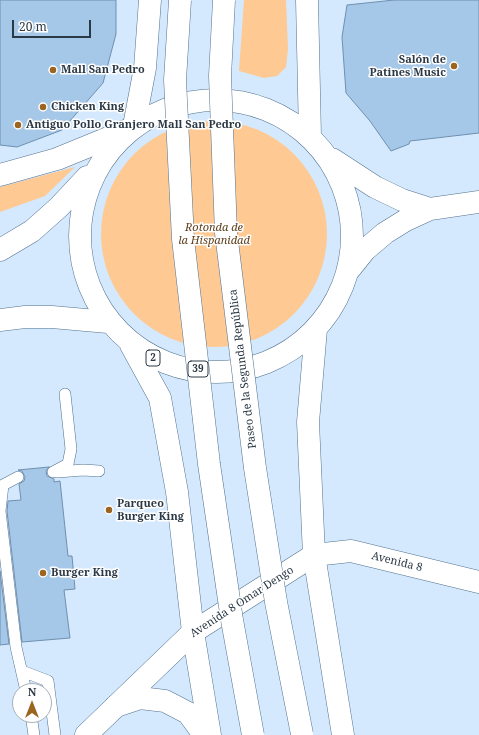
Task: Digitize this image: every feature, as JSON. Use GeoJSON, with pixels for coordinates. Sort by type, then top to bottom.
{"type":"FeatureCollection","features":[{"type":"Feature","properties":{"kind":"main road"},"geometry":{"type":"LineString","coordinates":[[0,175],[57,159],[131,128],[145,68],[150,0]]}},
{"type":"Feature","properties":{"kind":"main road","name":"39"},"geometry":{"type":"LineString","coordinates":[[180,0],[175,80],[183,240],[209,464],[232,620],[253,735]]}},
{"type":"Feature","properties":{"kind":"main road","name":"Paseo de la Segunda República"},"geometry":{"type":"LineString","coordinates":[[224,0],[220,76],[226,232],[255,468],[276,602],[302,735]]}},
{"type":"Feature","properties":{"kind":"main road"},"geometry":{"type":"LineString","coordinates":[[307,0],[310,136]]}},
{"type":"Feature","properties":{"kind":"main road","name":"2"},"geometry":{"type":"LineString","coordinates":[[0,250],[32,231],[59,207],[131,128],[168,108],[205,100],[243,102],[279,114],[310,136],[326,154],[350,172],[375,187],[402,200],[430,209]]}},
{"type":"Feature","properties":{"kind":"main road","name":"2"},"geometry":{"type":"LineString","coordinates":[[98,164],[82,203],[78,245],[87,286],[108,322],[129,342],[154,358],[181,368],[218,372],[240,371],[268,362],[294,348],[316,329],[330,312],[341,292],[349,270],[353,240],[350,210],[341,181],[326,154]]}},
{"type":"Feature","properties":{"kind":"main road","name":"2"},"geometry":{"type":"LineString","coordinates":[[349,270],[365,250],[384,233],[406,220],[430,209],[479,202]]}},
{"type":"Feature","properties":{"kind":"main road"},"geometry":{"type":"LineString","coordinates":[[0,320],[25,317],[52,317],[108,322]]}},
{"type":"Feature","properties":{"kind":"main road"},"geometry":{"type":"LineString","coordinates":[[316,329],[308,422],[314,555],[343,735]]}},
{"type":"Feature","properties":{"kind":"main road"},"geometry":{"type":"LineString","coordinates":[[129,342],[160,398],[177,492],[193,632],[210,735]]}},
{"type":"Feature","properties":{"kind":"main road","name":"Avenida 8"},"geometry":{"type":"LineString","coordinates":[[314,555],[351,551],[479,582]]}},
{"type":"Feature","properties":{"kind":"main road","name":"Avenida 8 Omar Dengo"},"geometry":{"type":"LineString","coordinates":[[86,735],[193,632],[314,555]]}},
{"type":"Feature","properties":{"kind":"main road"},"geometry":{"type":"LineString","coordinates":[[116,706],[140,698],[165,701],[188,713],[204,735]]}},
{"type":"Feature","properties":{"kind":"lane"},"geometry":{"type":"LineString","coordinates":[[65,394],[71,449],[68,464],[53,472],[83,470],[99,471]]}},
{"type":"Feature","properties":{"kind":"lane"},"geometry":{"type":"LineString","coordinates":[[18,477],[3,485],[0,511],[16,647],[24,683]]}},
{"type":"Feature","properties":{"kind":"lane"},"geometry":{"type":"LineString","coordinates":[[22,671],[48,681],[55,735]]}},
{"type":"Feature","properties":{"kind":"lane"},"geometry":{"type":"LineString","coordinates":[[32,723],[34,735]]}},
{"type":"Feature","properties":{"kind":"green space"},"geometry":{"type":"Polygon","coordinates":[[[244,0],[286,0],[288,49],[286,67],[277,76],[264,78],[239,71],[244,0]]]}},
{"type":"Feature","properties":{"kind":"green space","name":"Rotonda de la Hispanidad"},"geometry":{"type":"Polygon","coordinates":[[[214,121],[236,123],[257,130],[277,140],[294,154],[308,171],[318,191],[325,212],[327,234],[325,256],[318,277],[308,297],[294,314],[277,328],[257,338],[236,345],[214,347],[192,345],[171,338],[151,328],[134,314],[120,297],[110,277],[103,256],[101,234],[103,212],[110,191],[120,171],[134,154],[151,140],[171,130],[192,123],[214,121]]]}},
{"type":"Feature","properties":{"kind":"green space"},"geometry":{"type":"Polygon","coordinates":[[[75,167],[45,196],[0,212],[0,187],[75,167]]]}},
{"type":"Feature","properties":{"kind":"building","name":"Mall San Pedro"},"geometry":{"type":"Polygon","coordinates":[[[0,0],[116,0],[116,34],[103,83],[62,130],[17,147],[0,145],[0,0]]]}},
{"type":"Feature","properties":{"kind":"building"},"geometry":{"type":"Polygon","coordinates":[[[394,0],[479,0],[479,133],[410,141],[409,144],[391,151],[370,121],[346,93],[342,37],[347,5],[394,0]]]}},
{"type":"Feature","properties":{"kind":"building","name":"Burger King"},"geometry":{"type":"Polygon","coordinates":[[[49,467],[46,471],[47,476],[54,479],[54,482],[60,481],[68,556],[72,556],[75,589],[64,590],[70,638],[22,642],[7,511],[8,501],[21,500],[19,484],[24,481],[25,477],[22,471],[18,470],[49,467]]]}},
{"type":"Feature","properties":{"kind":"building"},"geometry":{"type":"Polygon","coordinates":[[[0,571],[9,644],[0,645],[0,571]]]}},
{"type":"Feature","properties":{"kind":"place","name":"Salón de Patines Music"},"geometry":{"type":"Point","coordinates":[454,66]}},
{"type":"Feature","properties":{"kind":"place","name":"Mall San Pedro"},"geometry":{"type":"Point","coordinates":[53,70]}},
{"type":"Feature","properties":{"kind":"place","name":"Chicken King"},"geometry":{"type":"Point","coordinates":[43,107]}},
{"type":"Feature","properties":{"kind":"place","name":"Antiguo Pollo Granjero Mall San Pedro"},"geometry":{"type":"Point","coordinates":[18,125]}},
{"type":"Feature","properties":{"kind":"place","name":"Parqueo Burger King"},"geometry":{"type":"Point","coordinates":[109,510]}},
{"type":"Feature","properties":{"kind":"place","name":"Burger King"},"geometry":{"type":"Point","coordinates":[43,573]}}]}
